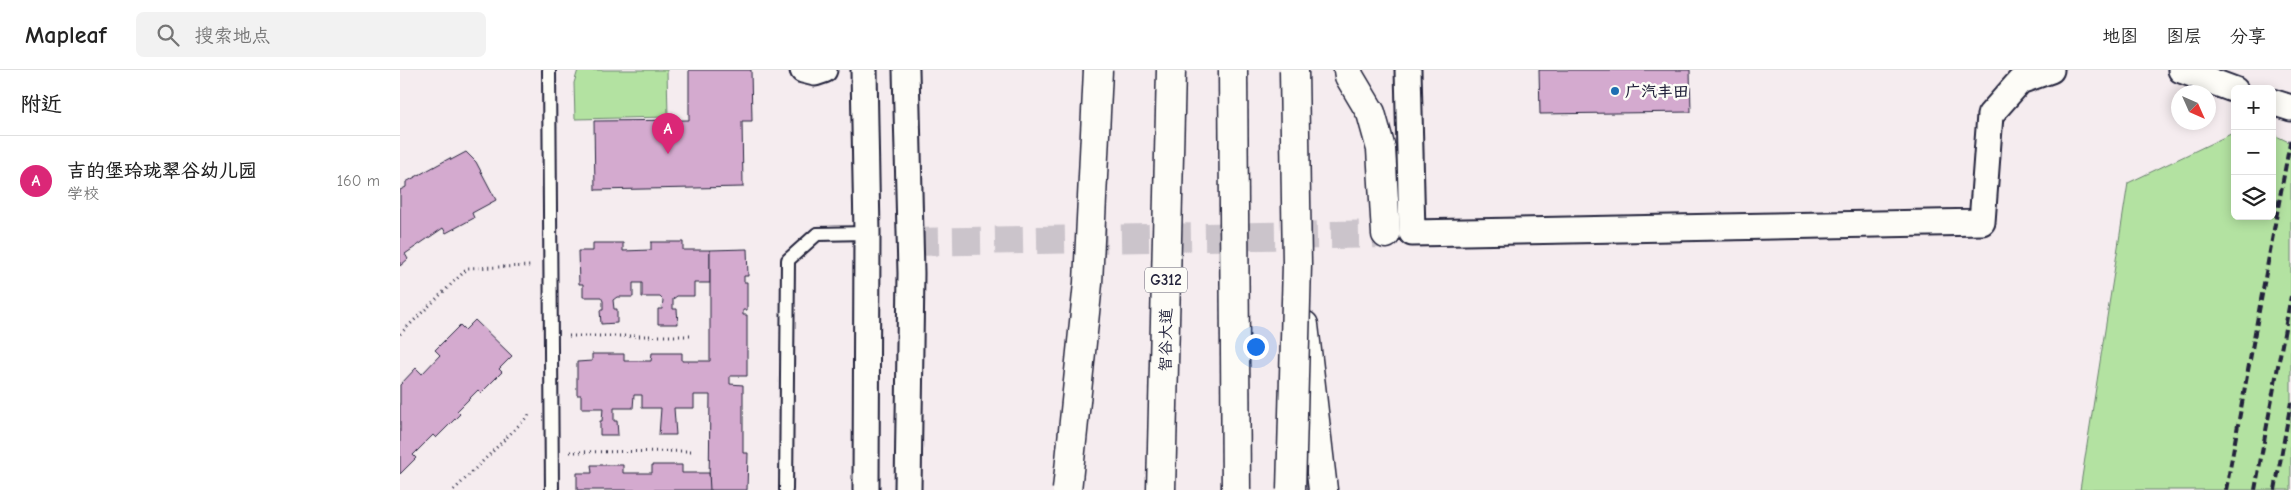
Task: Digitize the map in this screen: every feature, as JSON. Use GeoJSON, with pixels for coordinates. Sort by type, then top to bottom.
{"type":"FeatureCollection","features":[{"type":"Feature","properties":{"kind":"main road"},"geometry":{"type":"LineString","coordinates":[[1067,490],[1088,283],[1098,70]]}},
{"type":"Feature","properties":{"kind":"main road","name":"智谷大道"},"geometry":{"type":"LineString","coordinates":[[1161,490],[1171,70]]}},
{"type":"Feature","properties":{"kind":"main road"},"geometry":{"type":"LineString","coordinates":[[1233,70],[1236,490]]}},
{"type":"Feature","properties":{"kind":"main road"},"geometry":{"type":"LineString","coordinates":[[1291,490],[1297,264],[1294,70]]}},
{"type":"Feature","properties":{"kind":"main road"},"geometry":{"type":"LineString","coordinates":[[1348,70],[1349,76],[1371,113],[1381,149],[1399,234]]}},
{"type":"Feature","properties":{"kind":"main road"},"geometry":{"type":"LineString","coordinates":[[1297,264],[1323,490]]}},
{"type":"Feature","properties":{"kind":"street"},"geometry":{"type":"LineString","coordinates":[[803,70],[815,73],[824,70]]}},
{"type":"Feature","properties":{"kind":"street"},"geometry":{"type":"LineString","coordinates":[[864,70],[867,233],[866,490]]}},
{"type":"Feature","properties":{"kind":"street"},"geometry":{"type":"LineString","coordinates":[[906,70],[911,273],[908,490]]}},
{"type":"Feature","properties":{"kind":"street"},"geometry":{"type":"LineString","coordinates":[[1408,70],[1399,234],[1982,222],[1990,115],[2020,81],[2051,70]]}},
{"type":"Feature","properties":{"kind":"street"},"geometry":{"type":"LineString","coordinates":[[2181,70],[2231,89]]}},
{"type":"Feature","properties":{"kind":"street"},"geometry":{"type":"LineString","coordinates":[[2276,103],[2291,108]]}},
{"type":"Feature","properties":{"kind":"lane"},"geometry":{"type":"LineString","coordinates":[[549,70],[552,490]]}},
{"type":"Feature","properties":{"kind":"lane"},"geometry":{"type":"LineString","coordinates":[[786,490],[788,260],[817,234],[867,233]]}},
{"type":"Feature","properties":{"kind":"path"},"geometry":{"type":"LineString","coordinates":[[400,334],[468,268],[550,265]]}},
{"type":"Feature","properties":{"kind":"path"},"geometry":{"type":"LineString","coordinates":[[551,336],[692,336]]}},
{"type":"Feature","properties":{"kind":"path"},"geometry":{"type":"LineString","coordinates":[[454,490],[551,393]]}},
{"type":"Feature","properties":{"kind":"path"},"geometry":{"type":"LineString","coordinates":[[552,452],[692,451]]}},
{"type":"Feature","properties":{"kind":"green space"},"geometry":{"type":"Polygon","coordinates":[[[578,70],[667,70],[668,117],[575,119],[574,83],[578,70]]]}},
{"type":"Feature","properties":{"kind":"green space"},"geometry":{"type":"Polygon","coordinates":[[[2231,134],[2231,220],[2276,220],[2276,136],[2291,143],[2291,490],[2080,490],[2128,183],[2231,134]]]}},
{"type":"Feature","properties":{"kind":"building"},"geometry":{"type":"Polygon","coordinates":[[[689,70],[751,70],[752,121],[742,121],[743,187],[595,190],[594,121],[689,120],[689,70]]]}},
{"type":"Feature","properties":{"kind":"building","name":"广汽丰田"},"geometry":{"type":"Polygon","coordinates":[[[1539,70],[1690,70],[1691,112],[1540,114],[1539,70]]]}},
{"type":"Feature","properties":{"kind":"building"},"geometry":{"type":"Polygon","coordinates":[[[466,152],[476,162],[496,200],[472,213],[474,218],[446,233],[443,228],[405,254],[408,259],[400,266],[400,190],[406,187],[406,182],[450,158],[451,160],[466,152]]]}},
{"type":"Feature","properties":{"kind":"building"},"geometry":{"type":"Polygon","coordinates":[[[651,242],[683,242],[683,250],[710,250],[710,283],[694,283],[694,296],[677,296],[673,299],[673,309],[677,309],[678,324],[658,324],[658,309],[662,309],[663,300],[660,297],[642,297],[642,283],[633,283],[633,297],[617,297],[613,300],[614,309],[617,309],[617,323],[601,324],[600,310],[603,310],[603,301],[601,297],[583,297],[583,284],[579,284],[578,251],[593,251],[593,243],[623,243],[623,251],[651,250],[651,242]]]}},
{"type":"Feature","properties":{"kind":"building"},"geometry":{"type":"Polygon","coordinates":[[[747,249],[748,276],[744,276],[744,282],[747,282],[747,310],[743,310],[743,315],[747,315],[747,376],[730,376],[730,384],[743,385],[743,453],[748,453],[747,490],[709,490],[710,395],[694,395],[694,408],[674,408],[676,435],[659,435],[661,408],[642,408],[642,395],[634,395],[633,408],[614,408],[614,421],[617,421],[618,435],[600,435],[600,421],[602,421],[603,408],[581,408],[581,395],[577,395],[577,362],[592,361],[592,354],[624,354],[624,361],[651,361],[652,353],[682,353],[682,361],[710,361],[710,250],[747,249]]]}},
{"type":"Feature","properties":{"kind":"building"},"geometry":{"type":"Polygon","coordinates":[[[475,320],[512,356],[499,369],[502,372],[481,393],[478,390],[457,411],[460,414],[436,438],[433,435],[413,455],[416,458],[400,474],[400,385],[416,368],[422,374],[440,355],[435,350],[460,325],[465,330],[475,320]]]}},
{"type":"Feature","properties":{"kind":"building"},"geometry":{"type":"Polygon","coordinates":[[[591,465],[623,465],[623,473],[652,473],[652,465],[682,465],[682,473],[709,473],[710,490],[577,490],[577,473],[592,473],[591,465]]]}},
{"type":"Feature","properties":{"kind":"tunnel"},"geometry":{"type":"LineString","coordinates":[[911,242],[1386,234]]}},
{"type":"Feature","properties":{"kind":"railway"},"geometry":{"type":"LineString","coordinates":[[2226,490],[2291,137]]}},
{"type":"Feature","properties":{"kind":"railway"},"geometry":{"type":"LineString","coordinates":[[2255,490],[2291,296]]}},
{"type":"Feature","properties":{"kind":"railway"},"geometry":{"type":"LineString","coordinates":[[2275,490],[2291,402]]}},
{"type":"Feature","properties":{"kind":"place","name":"广汽丰田"},"geometry":{"type":"Point","coordinates":[1615,91]}},
{"type":"Feature","properties":{"kind":"place","name":"吉的堡玲珑翠谷幼儿园"},"geometry":{"type":"Point","coordinates":[668,154]}}]}
